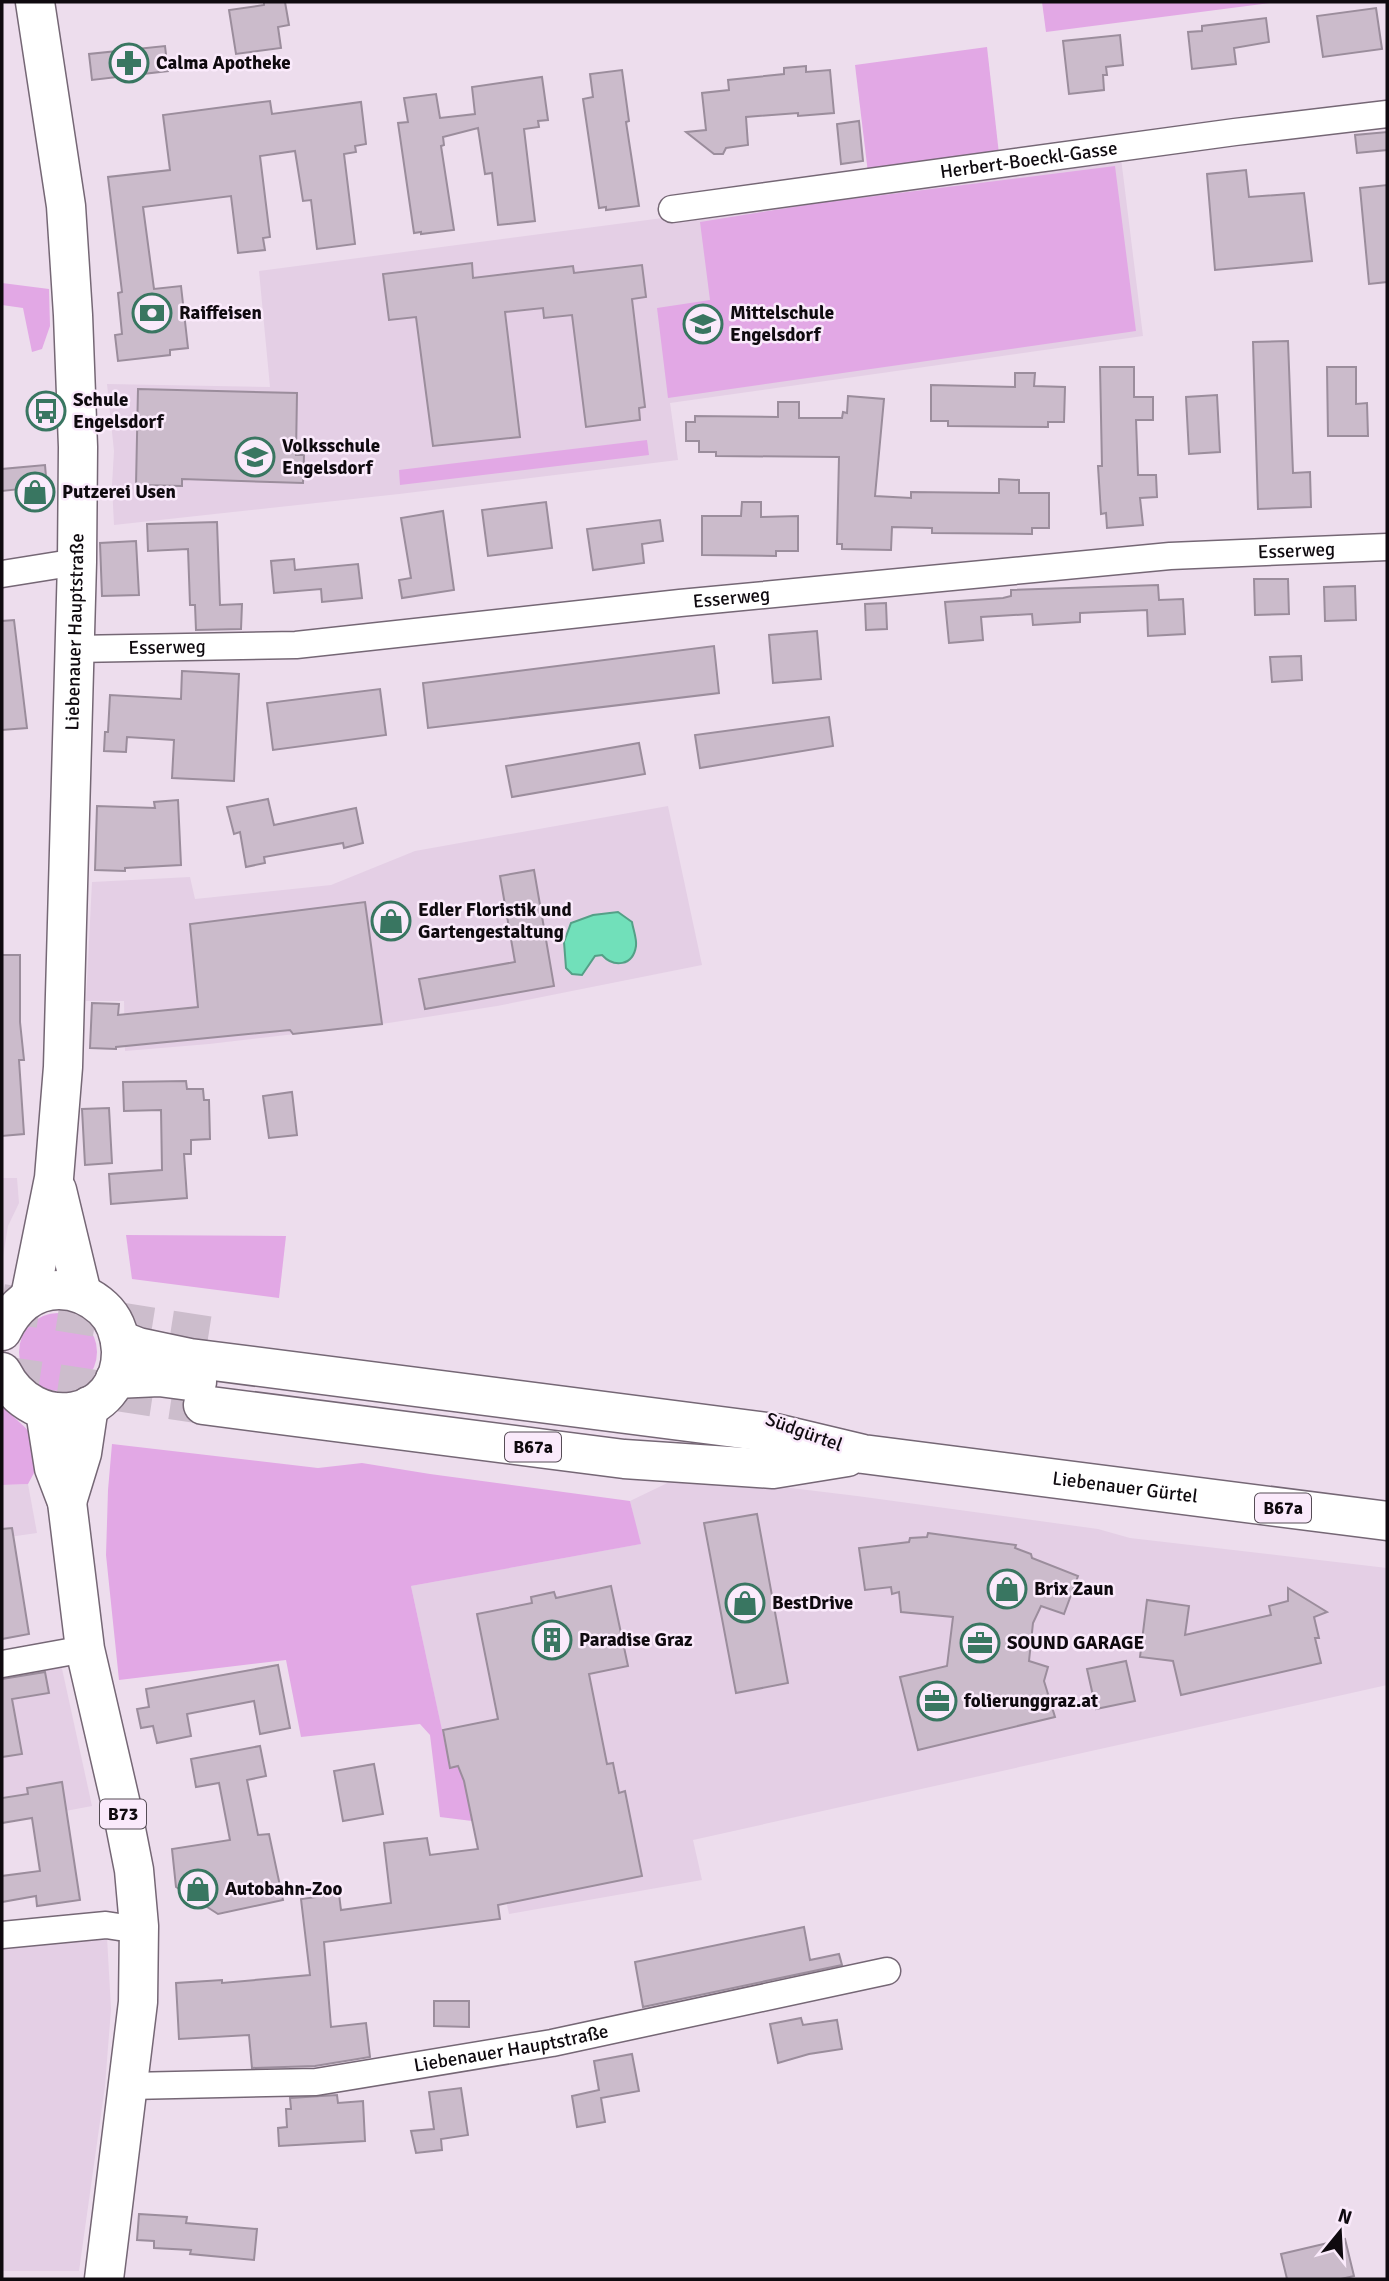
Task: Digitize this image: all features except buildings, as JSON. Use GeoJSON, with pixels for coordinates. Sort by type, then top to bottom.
{"type":"FeatureCollection","features":[{"type":"Feature","properties":{"kind":"main road","name":"Liebenauer Hauptstraße"},"geometry":{"type":"LineString","coordinates":[[11,1315],[54,1178],[63,1067],[77,562],[76,395],[66,206],[35,2]]}},
{"type":"Feature","properties":{"kind":"main road","name":"Liebenauer Hauptstraße"},"geometry":{"type":"LineString","coordinates":[[54,1178],[82,1294]]}},
{"type":"Feature","properties":{"kind":"main road"},"geometry":{"type":"LineString","coordinates":[[2,1372],[17,1396],[31,1406],[45,1411],[75,1411],[89,1406],[108,1390],[121,1361],[120,1340],[115,1324],[96,1301],[82,1294],[57,1290],[11,1315]]}},
{"type":"Feature","properties":{"kind":"main road","name":"Südgürtel"},"geometry":{"type":"LineString","coordinates":[[213,1336],[625,1388],[776,1419],[863,1454]]}},
{"type":"Feature","properties":{"kind":"main road"},"geometry":{"type":"LineString","coordinates":[[120,1340],[138,1348],[190,1358],[775,1433],[863,1454]]}},
{"type":"Feature","properties":{"kind":"main road"},"geometry":{"type":"LineString","coordinates":[[115,1379],[159,1377],[774,1455],[863,1454]]}},
{"type":"Feature","properties":{"kind":"main road","name":"Südgürtel"},"geometry":{"type":"LineString","coordinates":[[203,1405],[624,1459],[773,1469],[863,1454]]}},
{"type":"Feature","properties":{"kind":"main road","name":"B73"},"geometry":{"type":"LineString","coordinates":[[67,1502],[82,1453],[89,1406]]}},
{"type":"Feature","properties":{"kind":"main road","name":"B73"},"geometry":{"type":"LineString","coordinates":[[45,1411],[54,1468],[67,1502],[85,1649],[134,1870],[123,1926],[138,2002],[104,2279]]}},
{"type":"Feature","properties":{"kind":"main road","name":"Liebenauer Gürtel"},"geometry":{"type":"LineString","coordinates":[[863,1454],[1387,1521]]}},
{"type":"Feature","properties":{"kind":"street","name":"Herbert-Boeckl-Gasse"},"geometry":{"type":"LineString","coordinates":[[672,209],[1235,131],[1387,114]]}},
{"type":"Feature","properties":{"kind":"street","name":"Esserweg"},"geometry":{"type":"LineString","coordinates":[[74,649],[296,645],[680,603],[1156,557],[1387,547]]}},
{"type":"Feature","properties":{"kind":"street"},"geometry":{"type":"LineString","coordinates":[[2,574],[77,562]]}},
{"type":"Feature","properties":{"kind":"street"},"geometry":{"type":"LineString","coordinates":[[2,1664],[85,1649]]}},
{"type":"Feature","properties":{"kind":"street"},"geometry":{"type":"LineString","coordinates":[[2,1935],[123,1926]]}},
{"type":"Feature","properties":{"kind":"street","name":"Liebenauer Hauptstraße"},"geometry":{"type":"LineString","coordinates":[[129,2086],[316,2082],[552,2043],[887,1971]]}},
{"type":"Feature","properties":{"kind":"shaded area"},"geometry":{"type":"Polygon","coordinates":[[[1042,2],[1278,2],[1046,32],[1042,2]]]}},
{"type":"Feature","properties":{"kind":"shaded area"},"geometry":{"type":"Polygon","coordinates":[[[987,47],[999,154],[868,173],[855,65],[987,47]]]}},
{"type":"Feature","properties":{"kind":"shaded area","name":"Mittelschule Engelsdorf"},"geometry":{"type":"Polygon","coordinates":[[[1121,158],[1143,336],[670,403],[678,460],[114,525],[114,451],[107,384],[270,387],[259,271],[1121,158]]]}},
{"type":"Feature","properties":{"kind":"shaded area"},"geometry":{"type":"Polygon","coordinates":[[[1115,166],[1136,331],[668,398],[657,308],[710,300],[700,222],[819,203],[1115,166]]]}},
{"type":"Feature","properties":{"kind":"shaded area"},"geometry":{"type":"Polygon","coordinates":[[[2,283],[49,289],[50,326],[42,349],[32,352],[23,308],[2,305],[2,283]]]}},
{"type":"Feature","properties":{"kind":"shaded area"},"geometry":{"type":"Polygon","coordinates":[[[647,440],[649,455],[400,485],[399,470],[647,440]]]}},
{"type":"Feature","properties":{"kind":"shaded area","name":"Edler Floristik und Gartengestaltung"},"geometry":{"type":"Polygon","coordinates":[[[668,806],[702,965],[497,1006],[382,1024],[125,1051],[124,1001],[86,1001],[92,882],[190,877],[195,899],[331,885],[415,851],[668,806]]]}},
{"type":"Feature","properties":{"kind":"shaded area"},"geometry":{"type":"Polygon","coordinates":[[[618,912],[632,922],[636,943],[631,958],[617,963],[602,955],[595,956],[582,975],[572,974],[566,968],[564,942],[571,923],[593,915],[618,912]]]}},
{"type":"Feature","properties":{"kind":"shaded area"},"geometry":{"type":"Polygon","coordinates":[[[2,1178],[17,1178],[19,1203],[8,1226],[2,1263],[2,1178]]]}},
{"type":"Feature","properties":{"kind":"shaded area"},"geometry":{"type":"Polygon","coordinates":[[[126,1235],[286,1236],[279,1298],[132,1279],[126,1235]]]}},
{"type":"Feature","properties":{"kind":"shaded area"},"geometry":{"type":"Polygon","coordinates":[[[50,1313],[66,1313],[80,1319],[91,1330],[97,1344],[97,1360],[91,1374],[80,1385],[66,1391],[50,1391],[36,1385],[25,1374],[19,1360],[19,1344],[25,1330],[36,1319],[50,1313]]]}},
{"type":"Feature","properties":{"kind":"shaded area"},"geometry":{"type":"Polygon","coordinates":[[[2,1406],[31,1433],[42,1458],[28,1484],[2,1485],[2,1406]]]}},
{"type":"Feature","properties":{"kind":"shaded area"},"geometry":{"type":"Polygon","coordinates":[[[112,1444],[318,1468],[362,1463],[630,1501],[641,1544],[411,1586],[450,1767],[458,1766],[464,1781],[472,1821],[440,1817],[430,1735],[420,1724],[301,1737],[286,1660],[119,1680],[106,1555],[112,1444]]]}},
{"type":"Feature","properties":{"kind":"shaded area"},"geometry":{"type":"Polygon","coordinates":[[[684,1475],[1098,1529],[1130,1538],[1387,1568],[1387,1685],[693,1840],[702,1880],[509,1914],[490,1830],[475,1833],[464,1781],[450,1768],[411,1586],[640,1544],[630,1501],[684,1475]]]}},
{"type":"Feature","properties":{"kind":"shaded area"},"geometry":{"type":"Polygon","coordinates":[[[28,1484],[37,1533],[2,1538],[2,1485],[28,1484]]]}},
{"type":"Feature","properties":{"kind":"shaded area"},"geometry":{"type":"Polygon","coordinates":[[[61,1664],[92,1806],[2,1823],[2,1675],[61,1664]]]}},
{"type":"Feature","properties":{"kind":"shaded area"},"geometry":{"type":"Polygon","coordinates":[[[107,1937],[111,2009],[105,2086],[79,2271],[2,2271],[2,1948],[107,1937]]]}},
{"type":"Feature","properties":{"kind":"tunnel"},"geometry":{"type":"LineString","coordinates":[[2,1303],[213,1336]]}},
{"type":"Feature","properties":{"kind":"tunnel"},"geometry":{"type":"LineString","coordinates":[[2,1375],[203,1405]]}},
{"type":"Feature","properties":{"kind":"place","name":"Calma Apotheke"},"geometry":{"type":"Point","coordinates":[129,63]}},
{"type":"Feature","properties":{"kind":"place","name":"Raiffeisen"},"geometry":{"type":"Point","coordinates":[152,313]}},
{"type":"Feature","properties":{"kind":"place","name":"Mittelschule Engelsdorf"},"geometry":{"type":"Point","coordinates":[703,324]}},
{"type":"Feature","properties":{"kind":"place","name":"Schule Engelsdorf"},"geometry":{"type":"Point","coordinates":[46,411]}},
{"type":"Feature","properties":{"kind":"place","name":"Volksschule Engelsdorf"},"geometry":{"type":"Point","coordinates":[255,457]}},
{"type":"Feature","properties":{"kind":"place","name":"Putzerei Usen"},"geometry":{"type":"Point","coordinates":[35,492]}},
{"type":"Feature","properties":{"kind":"place","name":"Edler Floristik und Gartengestaltung"},"geometry":{"type":"Point","coordinates":[391,921]}},
{"type":"Feature","properties":{"kind":"place","name":"Brix Zaun"},"geometry":{"type":"Point","coordinates":[1007,1589]}},
{"type":"Feature","properties":{"kind":"place","name":"BestDrive"},"geometry":{"type":"Point","coordinates":[745,1603]}},
{"type":"Feature","properties":{"kind":"place","name":"Paradise Graz"},"geometry":{"type":"Point","coordinates":[552,1640]}},
{"type":"Feature","properties":{"kind":"place","name":"SOUND GARAGE"},"geometry":{"type":"Point","coordinates":[980,1643]}},
{"type":"Feature","properties":{"kind":"place","name":"folierunggraz.at"},"geometry":{"type":"Point","coordinates":[937,1701]}},
{"type":"Feature","properties":{"kind":"place","name":"Autobahn-Zoo"},"geometry":{"type":"Point","coordinates":[198,1889]}}]}
